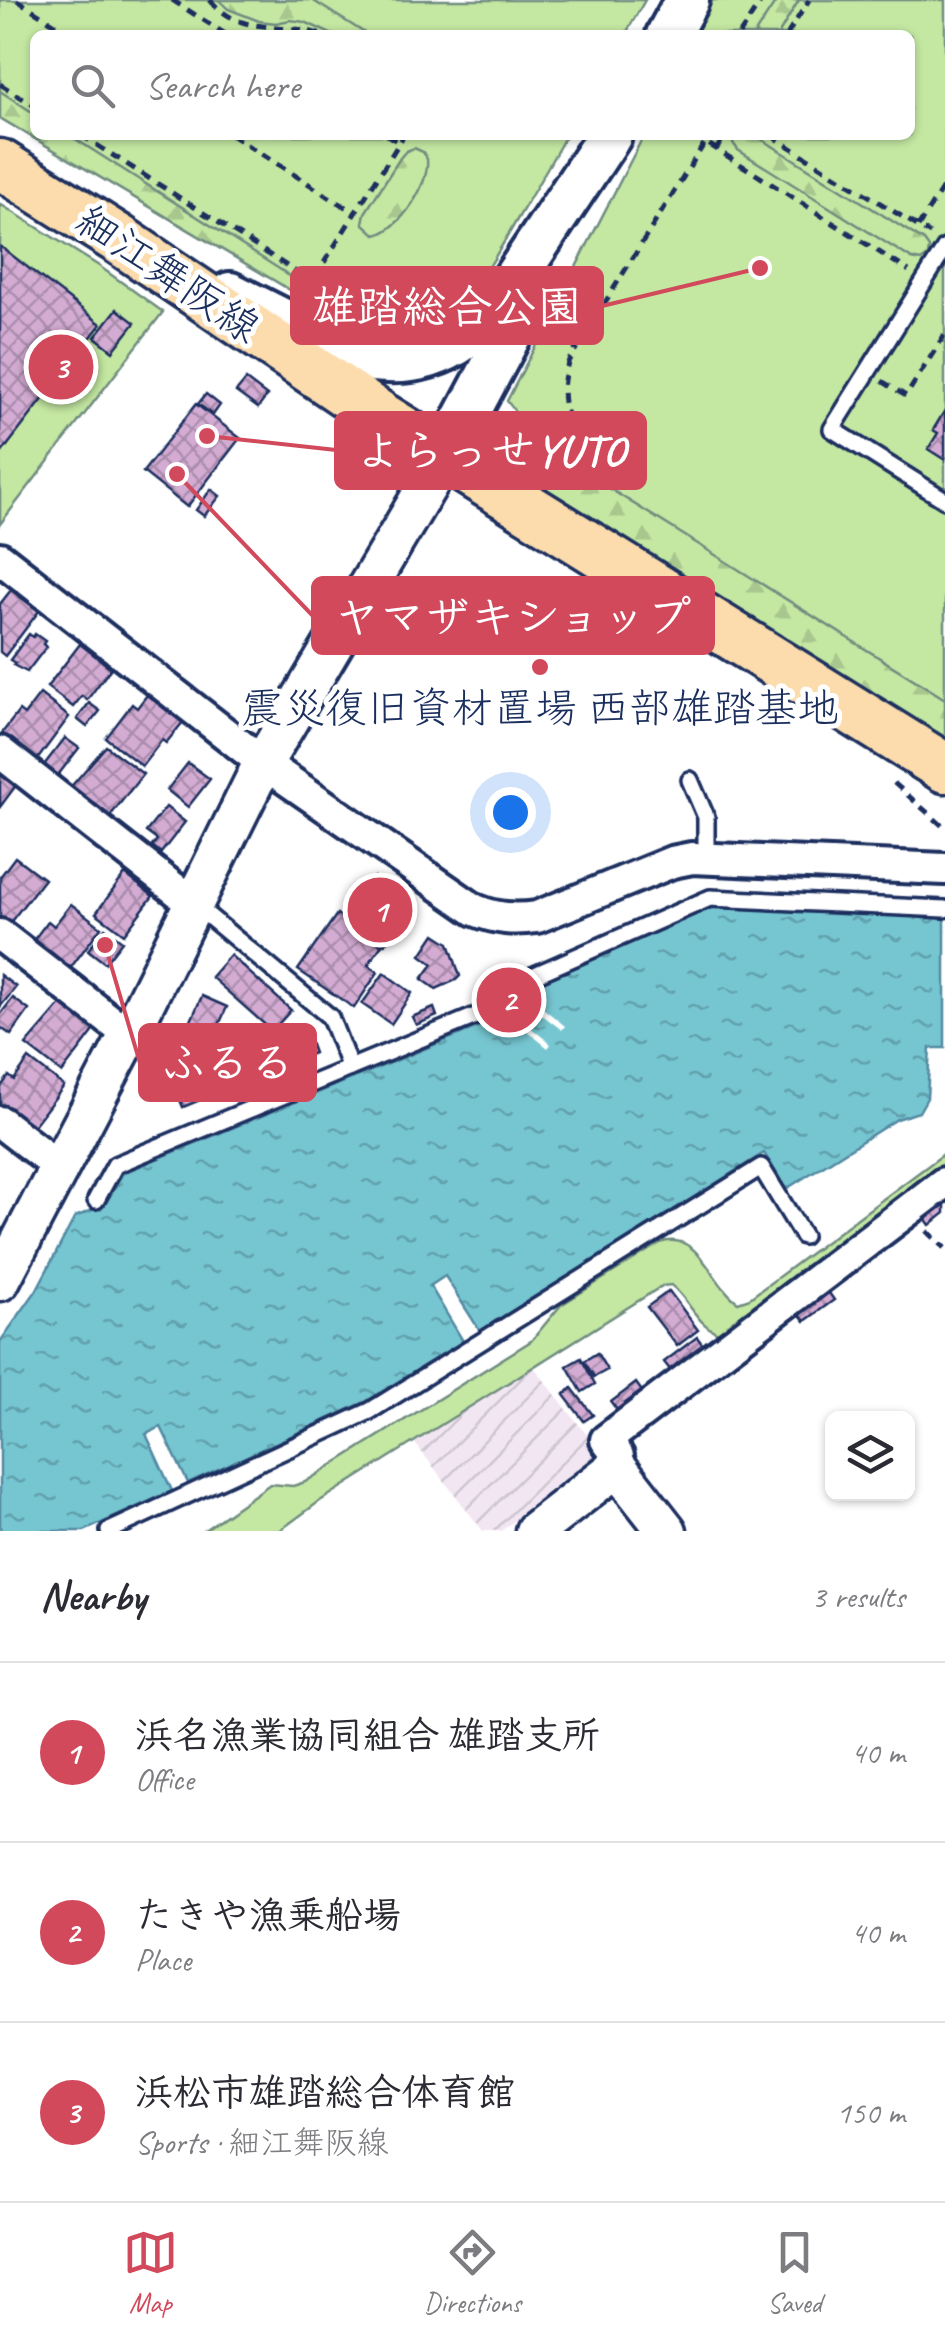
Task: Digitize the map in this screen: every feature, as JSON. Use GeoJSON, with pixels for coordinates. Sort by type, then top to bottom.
{"type":"FeatureCollection","features":[{"type":"Feature","properties":{"kind":"main road"},"geometry":{"type":"LineString","coordinates":[[671,30],[686,0]]}},
{"type":"Feature","properties":{"kind":"main road"},"geometry":{"type":"LineString","coordinates":[[117,238],[352,355],[390,363],[410,362],[448,350],[480,326],[610,140]]}},
{"type":"Feature","properties":{"kind":"main road"},"geometry":{"type":"LineString","coordinates":[[445,456],[610,140]]}},
{"type":"Feature","properties":{"kind":"main road","name":"細江舞阪線"},"geometry":{"type":"LineString","coordinates":[[0,164],[445,456],[945,768]]}},
{"type":"Feature","properties":{"kind":"street"},"geometry":{"type":"LineString","coordinates":[[0,1281],[61,1169],[263,763],[445,456]]}},
{"type":"Feature","properties":{"kind":"street"},"geometry":{"type":"LineString","coordinates":[[0,558],[263,763],[475,910],[496,918],[517,920],[537,916],[672,862],[706,858],[945,869]]}},
{"type":"Feature","properties":{"kind":"street"},"geometry":{"type":"LineString","coordinates":[[0,752],[194,904]]}},
{"type":"Feature","properties":{"kind":"street"},"geometry":{"type":"LineString","coordinates":[[0,935],[128,1035]]}},
{"type":"Feature","properties":{"kind":"street"},"geometry":{"type":"LineString","coordinates":[[0,1122],[61,1169]]}},
{"type":"Feature","properties":{"kind":"street"},"geometry":{"type":"LineString","coordinates":[[667,1531],[617,1467],[618,1456],[606,1440],[944,1184]]}},
{"type":"Feature","properties":{"kind":"street"},"geometry":{"type":"LineString","coordinates":[[536,1531],[617,1467]]}},
{"type":"Feature","properties":{"kind":"lane"},"geometry":{"type":"LineString","coordinates":[[945,248],[832,429],[945,500]]}},
{"type":"Feature","properties":{"kind":"lane"},"geometry":{"type":"LineString","coordinates":[[690,780],[706,816],[706,858]]}},
{"type":"Feature","properties":{"kind":"lane"},"geometry":{"type":"LineString","coordinates":[[96,1200],[115,1165],[496,1008],[514,984],[710,898],[945,909]]}},
{"type":"Feature","properties":{"kind":"lane"},"geometry":{"type":"LineString","coordinates":[[194,904],[330,1018],[350,1068]]}},
{"type":"Feature","properties":{"kind":"lane"},"geometry":{"type":"LineString","coordinates":[[109,1531],[370,1411],[761,1167],[803,1236]]}},
{"type":"Feature","properties":{"kind":"path"},"geometry":{"type":"LineString","coordinates":[[17,0],[64,30]]}},
{"type":"Feature","properties":{"kind":"path"},"geometry":{"type":"LineString","coordinates":[[172,0],[219,30]]}},
{"type":"Feature","properties":{"kind":"path"},"geometry":{"type":"LineString","coordinates":[[210,0],[242,23],[269,30]]}},
{"type":"Feature","properties":{"kind":"path"},"geometry":{"type":"LineString","coordinates":[[742,30],[762,0]]}},
{"type":"Feature","properties":{"kind":"path"},"geometry":{"type":"LineString","coordinates":[[791,30],[809,0]]}},
{"type":"Feature","properties":{"kind":"path"},"geometry":{"type":"LineString","coordinates":[[0,84],[30,103]]}},
{"type":"Feature","properties":{"kind":"path"},"geometry":{"type":"LineString","coordinates":[[89,140],[312,282]]}},
{"type":"Feature","properties":{"kind":"path"},"geometry":{"type":"LineString","coordinates":[[239,140],[355,214]]}},
{"type":"Feature","properties":{"kind":"path"},"geometry":{"type":"LineString","coordinates":[[395,140],[400,143]]}},
{"type":"Feature","properties":{"kind":"path"},"geometry":{"type":"LineString","coordinates":[[298,304],[402,140]]}},
{"type":"Feature","properties":{"kind":"path"},"geometry":{"type":"LineString","coordinates":[[700,140],[924,281]]}},
{"type":"Feature","properties":{"kind":"path"},"geometry":{"type":"LineString","coordinates":[[716,150],[722,140]]}},
{"type":"Feature","properties":{"kind":"path"},"geometry":{"type":"LineString","coordinates":[[779,140],[932,236]]}},
{"type":"Feature","properties":{"kind":"path"},"geometry":{"type":"LineString","coordinates":[[613,450],[605,463],[580,442],[571,427],[562,388],[569,360],[704,144]]}},
{"type":"Feature","properties":{"kind":"path"},"geometry":{"type":"LineString","coordinates":[[918,227],[945,184]]}},
{"type":"Feature","properties":{"kind":"path"},"geometry":{"type":"LineString","coordinates":[[867,372],[906,396],[945,334]]}},
{"type":"Feature","properties":{"kind":"path"},"geometry":{"type":"LineString","coordinates":[[934,351],[945,357]]}},
{"type":"Feature","properties":{"kind":"path"},"geometry":{"type":"LineString","coordinates":[[506,445],[571,427]]}},
{"type":"Feature","properties":{"kind":"shaded area"},"geometry":{"type":"Polygon","coordinates":[[[534,1367],[601,1453],[501,1531],[483,1531],[414,1442],[534,1367]]]}},
{"type":"Feature","properties":{"kind":"green space"},"geometry":{"type":"Polygon","coordinates":[[[0,0],[645,0],[628,30],[30,30],[30,136],[0,118],[0,0]]]}},
{"type":"Feature","properties":{"kind":"green space"},"geometry":{"type":"Polygon","coordinates":[[[219,0],[312,0],[360,30],[322,30],[290,20],[259,21],[228,9],[219,0]]]}},
{"type":"Feature","properties":{"kind":"green space"},"geometry":{"type":"Polygon","coordinates":[[[713,0],[945,0],[945,746],[524,478],[524,438],[507,401],[641,140],[915,140],[915,30],[698,30],[713,0]]]}},
{"type":"Feature","properties":{"kind":"green space"},"geometry":{"type":"Polygon","coordinates":[[[777,0],[799,0],[781,30],[757,30],[777,0]]]}},
{"type":"Feature","properties":{"kind":"green space"},"geometry":{"type":"Polygon","coordinates":[[[0,91],[30,111],[30,136],[0,118],[0,91]]]}},
{"type":"Feature","properties":{"kind":"green space"},"geometry":{"type":"Polygon","coordinates":[[[37,140],[563,140],[472,293],[437,325],[417,333],[393,335],[334,316],[37,140]]]}},
{"type":"Feature","properties":{"kind":"green space"},"geometry":{"type":"Polygon","coordinates":[[[37,140],[77,140],[284,272],[298,284],[299,290],[292,291],[37,140]]]}},
{"type":"Feature","properties":{"kind":"green space"},"geometry":{"type":"Polygon","coordinates":[[[763,140],[924,241],[929,248],[928,256],[921,261],[912,259],[738,150],[733,143],[763,140]]]}},
{"type":"Feature","properties":{"kind":"green space"},"geometry":{"type":"Polygon","coordinates":[[[414,148],[427,159],[419,193],[395,225],[376,235],[363,223],[365,213],[400,158],[414,148]]]}},
{"type":"Feature","properties":{"kind":"green space"},"geometry":{"type":"Polygon","coordinates":[[[0,204],[163,312],[0,524],[0,204]]]}},
{"type":"Feature","properties":{"kind":"green space"},"geometry":{"type":"Polygon","coordinates":[[[563,452],[577,458],[591,477],[945,699],[945,746],[534,484],[530,475],[533,465],[563,452]]]}},
{"type":"Feature","properties":{"kind":"green space"},"geometry":{"type":"Polygon","coordinates":[[[945,1153],[945,1177],[724,1335],[707,1326],[671,1285],[662,1286],[320,1501],[279,1531],[203,1531],[270,1484],[293,1486],[305,1482],[531,1341],[561,1305],[660,1243],[673,1241],[695,1251],[738,1302],[750,1298],[945,1153]]]}},
{"type":"Feature","properties":{"kind":"water"},"geometry":{"type":"Polygon","coordinates":[[[712,907],[945,918],[945,1048],[930,1048],[927,1098],[919,1112],[897,1119],[786,1189],[764,1153],[480,1331],[445,1276],[430,1286],[463,1341],[365,1402],[188,1483],[161,1427],[146,1434],[172,1491],[84,1531],[0,1531],[0,1342],[36,1291],[75,1217],[105,1205],[123,1173],[502,1017],[524,989],[712,907]]]}},
{"type":"Feature","properties":{"kind":"pier"},"geometry":{"type":"Polygon","coordinates":[[[524,989],[565,1026],[562,1030],[529,1005],[524,1006],[519,1018],[551,1044],[548,1048],[516,1022],[510,1024],[502,1017],[524,989]]]}},
{"type":"Feature","properties":{"kind":"building"},"geometry":{"type":"Polygon","coordinates":[[[0,246],[101,324],[0,455],[0,246]]]}},
{"type":"Feature","properties":{"kind":"building"},"geometry":{"type":"Polygon","coordinates":[[[117,309],[135,323],[113,351],[95,337],[117,309]]]}},
{"type":"Feature","properties":{"kind":"building"},"geometry":{"type":"Polygon","coordinates":[[[246,380],[267,396],[258,408],[236,392],[246,380]]]}},
{"type":"Feature","properties":{"kind":"building"},"geometry":{"type":"Polygon","coordinates":[[[206,394],[220,405],[213,415],[198,404],[206,394]]]}},
{"type":"Feature","properties":{"kind":"building"},"geometry":{"type":"Polygon","coordinates":[[[196,404],[240,438],[187,507],[143,472],[196,404]]]}},
{"type":"Feature","properties":{"kind":"building"},"geometry":{"type":"Polygon","coordinates":[[[945,410],[945,460],[928,449],[938,433],[933,430],[945,410]]]}},
{"type":"Feature","properties":{"kind":"building"},"geometry":{"type":"Polygon","coordinates":[[[211,489],[220,496],[204,516],[196,510],[211,489]]]}},
{"type":"Feature","properties":{"kind":"building"},"geometry":{"type":"Polygon","coordinates":[[[11,590],[39,611],[5,656],[0,652],[0,604],[11,590]]]}},
{"type":"Feature","properties":{"kind":"building"},"geometry":{"type":"Polygon","coordinates":[[[29,634],[45,641],[46,647],[27,672],[10,660],[29,634]]]}},
{"type":"Feature","properties":{"kind":"building"},"geometry":{"type":"Polygon","coordinates":[[[80,644],[111,668],[87,700],[82,696],[73,707],[47,687],[80,644]]]}},
{"type":"Feature","properties":{"kind":"building"},"geometry":{"type":"Polygon","coordinates":[[[40,694],[69,717],[37,760],[2,733],[19,711],[24,715],[40,694]]]}},
{"type":"Feature","properties":{"kind":"building"},"geometry":{"type":"Polygon","coordinates":[[[147,695],[183,722],[166,743],[162,740],[142,766],[106,738],[132,704],[137,708],[147,695]]]}},
{"type":"Feature","properties":{"kind":"building"},"geometry":{"type":"Polygon","coordinates":[[[89,703],[100,711],[87,727],[77,719],[89,703]]]}},
{"type":"Feature","properties":{"kind":"building"},"geometry":{"type":"Polygon","coordinates":[[[65,738],[79,748],[58,775],[44,765],[65,738]]]}},
{"type":"Feature","properties":{"kind":"building"},"geometry":{"type":"Polygon","coordinates":[[[106,746],[143,774],[107,820],[68,790],[106,746]]]}},
{"type":"Feature","properties":{"kind":"building"},"geometry":{"type":"Polygon","coordinates":[[[188,763],[210,779],[188,807],[167,790],[188,763]]]}},
{"type":"Feature","properties":{"kind":"building"},"geometry":{"type":"Polygon","coordinates":[[[0,765],[20,780],[0,807],[0,765]]]}},
{"type":"Feature","properties":{"kind":"building"},"geometry":{"type":"Polygon","coordinates":[[[166,807],[185,822],[161,853],[152,846],[157,840],[146,832],[166,807]]]}},
{"type":"Feature","properties":{"kind":"building"},"geometry":{"type":"Polygon","coordinates":[[[15,857],[44,879],[5,929],[0,925],[0,877],[15,857]]]}},
{"type":"Feature","properties":{"kind":"building"},"geometry":{"type":"Polygon","coordinates":[[[125,874],[153,896],[124,934],[96,913],[125,874]]]}},
{"type":"Feature","properties":{"kind":"building"},"geometry":{"type":"Polygon","coordinates":[[[374,877],[414,904],[385,944],[346,917],[356,903],[348,897],[356,885],[365,890],[374,877]]]}},
{"type":"Feature","properties":{"kind":"building"},"geometry":{"type":"Polygon","coordinates":[[[71,904],[101,927],[66,974],[29,946],[48,921],[54,926],[71,904]]]}},
{"type":"Feature","properties":{"kind":"building"},"geometry":{"type":"Polygon","coordinates":[[[337,914],[382,945],[368,965],[378,972],[354,1008],[298,970],[337,914]]]}},
{"type":"Feature","properties":{"kind":"building"},"geometry":{"type":"Polygon","coordinates":[[[105,928],[122,941],[105,963],[88,950],[105,928]]]}},
{"type":"Feature","properties":{"kind":"building"},"geometry":{"type":"Polygon","coordinates":[[[435,934],[449,943],[460,976],[436,989],[422,979],[433,964],[421,955],[435,934]]]}},
{"type":"Feature","properties":{"kind":"building"},"geometry":{"type":"Polygon","coordinates":[[[230,955],[291,1010],[272,1031],[211,977],[230,955]]]}},
{"type":"Feature","properties":{"kind":"building"},"geometry":{"type":"Polygon","coordinates":[[[384,973],[412,993],[391,1024],[362,1004],[384,973]]]}},
{"type":"Feature","properties":{"kind":"building"},"geometry":{"type":"Polygon","coordinates":[[[0,975],[16,987],[0,1007],[0,975]]]}},
{"type":"Feature","properties":{"kind":"building"},"geometry":{"type":"Polygon","coordinates":[[[202,996],[227,1007],[206,1054],[181,1043],[202,996]]]}},
{"type":"Feature","properties":{"kind":"building"},"geometry":{"type":"Polygon","coordinates":[[[13,998],[29,1010],[11,1035],[0,1027],[0,1015],[13,998]]]}},
{"type":"Feature","properties":{"kind":"building"},"geometry":{"type":"Polygon","coordinates":[[[64,1001],[97,1027],[62,1073],[26,1045],[64,1001]]]}},
{"type":"Feature","properties":{"kind":"building"},"geometry":{"type":"Polygon","coordinates":[[[434,1008],[437,1016],[416,1025],[412,1017],[434,1008]]]}},
{"type":"Feature","properties":{"kind":"building"},"geometry":{"type":"Polygon","coordinates":[[[304,1026],[314,1053],[183,1107],[172,1081],[304,1026]]]}},
{"type":"Feature","properties":{"kind":"building"},"geometry":{"type":"Polygon","coordinates":[[[29,1059],[64,1086],[31,1129],[0,1105],[0,1088],[9,1076],[14,1080],[29,1059]]]}},
{"type":"Feature","properties":{"kind":"building"},"geometry":{"type":"Polygon","coordinates":[[[945,1190],[945,1213],[930,1225],[919,1210],[945,1190]]]}},
{"type":"Feature","properties":{"kind":"building"},"geometry":{"type":"Polygon","coordinates":[[[822,1283],[834,1300],[805,1321],[793,1306],[822,1283]]]}},
{"type":"Feature","properties":{"kind":"building"},"geometry":{"type":"Polygon","coordinates":[[[669,1291],[698,1330],[677,1346],[647,1307],[669,1291]]]}},
{"type":"Feature","properties":{"kind":"building"},"geometry":{"type":"Polygon","coordinates":[[[697,1337],[708,1352],[675,1376],[664,1362],[697,1337]]]}},
{"type":"Feature","properties":{"kind":"building"},"geometry":{"type":"Polygon","coordinates":[[[597,1353],[607,1370],[594,1377],[584,1361],[597,1353]]]}},
{"type":"Feature","properties":{"kind":"building"},"geometry":{"type":"Polygon","coordinates":[[[581,1358],[595,1384],[582,1392],[567,1366],[581,1358]]]}},
{"type":"Feature","properties":{"kind":"building"},"geometry":{"type":"Polygon","coordinates":[[[636,1383],[646,1397],[620,1414],[611,1402],[636,1383]]]}},
{"type":"Feature","properties":{"kind":"building"},"geometry":{"type":"Polygon","coordinates":[[[572,1388],[593,1415],[584,1421],[564,1395],[572,1388]]]}},
{"type":"Feature","properties":{"kind":"place","name":"雄踏総合公園"},"geometry":{"type":"Point","coordinates":[760,268]}},
{"type":"Feature","properties":{"kind":"place","name":"浜松市雄踏総合体育館"},"geometry":{"type":"Point","coordinates":[61,367]}},
{"type":"Feature","properties":{"kind":"place","name":"よらっせYUTO"},"geometry":{"type":"Point","coordinates":[207,436]}},
{"type":"Feature","properties":{"kind":"place","name":"ヤマザキショップ"},"geometry":{"type":"Point","coordinates":[177,474]}},
{"type":"Feature","properties":{"kind":"place","name":"震災復旧資材置場 西部雄踏基地"},"geometry":{"type":"Point","coordinates":[540,667]}},
{"type":"Feature","properties":{"kind":"place","name":"浜名漁業協同組合 雄踏支所"},"geometry":{"type":"Point","coordinates":[380,910]}},
{"type":"Feature","properties":{"kind":"place","name":"ふるる"},"geometry":{"type":"Point","coordinates":[105,945]}},
{"type":"Feature","properties":{"kind":"place","name":"たきや漁乗船場"},"geometry":{"type":"Point","coordinates":[509,1000]}}]}
